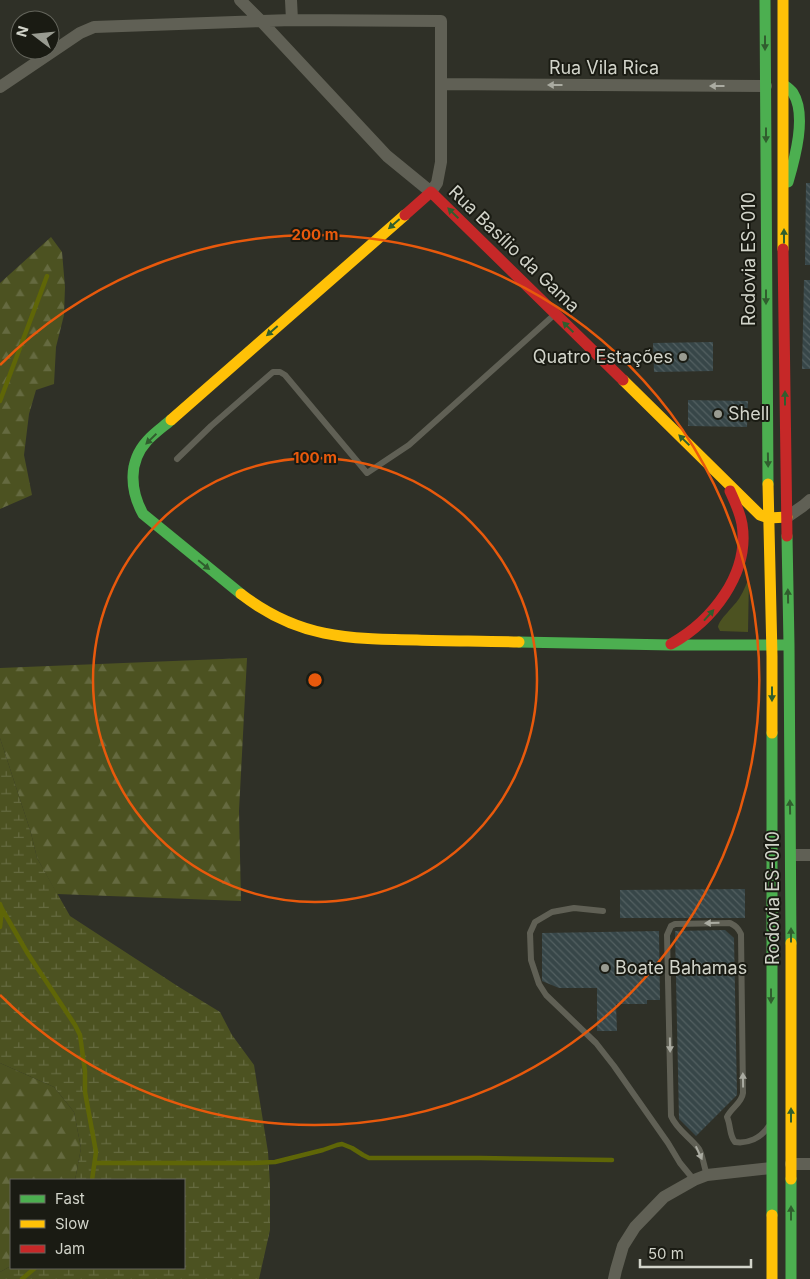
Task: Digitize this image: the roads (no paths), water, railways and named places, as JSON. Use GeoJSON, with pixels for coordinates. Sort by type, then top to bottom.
{"type":"FeatureCollection","features":[{"type":"Feature","properties":{"kind":"main road","name":"Rodovia ES-010"},"geometry":{"type":"LineString","coordinates":[[765,0],[766,359],[772,645],[772,1279]]}},
{"type":"Feature","properties":{"kind":"main road","name":"Rodovia ES-010"},"geometry":{"type":"LineString","coordinates":[[783,0],[783,194],[791,855],[791,1279]]}},
{"type":"Feature","properties":{"kind":"main road"},"geometry":{"type":"LineString","coordinates":[[783,194],[800,146],[804,125],[804,112],[799,96],[796,91],[784,85]]}},
{"type":"Feature","properties":{"kind":"main road"},"geometry":{"type":"LineString","coordinates":[[431,192],[147,441],[140,450],[136,461],[132,485],[137,505],[143,514],[245,599],[290,624],[337,636],[362,639],[789,645]]}},
{"type":"Feature","properties":{"kind":"main road","name":"Rua Basílio da Gama"},"geometry":{"type":"LineString","coordinates":[[431,192],[760,515],[768,518]]}},
{"type":"Feature","properties":{"kind":"main road"},"geometry":{"type":"LineString","coordinates":[[671,644],[694,630],[714,610],[731,586],[737,572],[742,556],[742,519],[725,480]]}},
{"type":"Feature","properties":{"kind":"main road"},"geometry":{"type":"LineString","coordinates":[[768,518],[787,517]]}},
{"type":"Feature","properties":{"kind":"street","name":"Rua Basílio da Gama"},"geometry":{"type":"LineString","coordinates":[[240,0],[387,156],[431,192]]}},
{"type":"Feature","properties":{"kind":"street"},"geometry":{"type":"LineString","coordinates":[[291,0],[292,20]]}},
{"type":"Feature","properties":{"kind":"street"},"geometry":{"type":"LineString","coordinates":[[0,87],[80,33],[94,27],[292,20],[441,21],[441,162],[437,183],[431,192]]}},
{"type":"Feature","properties":{"kind":"street","name":"Rua Vila Rica"},"geometry":{"type":"LineString","coordinates":[[441,84],[766,86]]}},
{"type":"Feature","properties":{"kind":"street"},"geometry":{"type":"LineString","coordinates":[[787,517],[810,500]]}},
{"type":"Feature","properties":{"kind":"street"},"geometry":{"type":"LineString","coordinates":[[791,855],[810,855]]}},
{"type":"Feature","properties":{"kind":"street"},"geometry":{"type":"LineString","coordinates":[[791,1164],[810,1164]]}},
{"type":"Feature","properties":{"kind":"street"},"geometry":{"type":"LineString","coordinates":[[614,1279],[623,1246],[635,1227],[664,1197],[707,1175],[771,1168]]}},
{"type":"Feature","properties":{"kind":"lane"},"geometry":{"type":"LineString","coordinates":[[176,459],[273,372],[280,372],[285,375],[367,474],[409,445],[555,313]]}},
{"type":"Feature","properties":{"kind":"lane"},"geometry":{"type":"LineString","coordinates":[[603,911],[574,908],[552,912],[535,922],[530,933],[531,960],[539,984],[546,994],[596,1043],[636,1096],[680,1163],[694,1180]]}},
{"type":"Feature","properties":{"kind":"lane"},"geometry":{"type":"LineString","coordinates":[[707,1175],[698,1148],[676,1126],[671,1116],[667,935],[671,926],[675,924],[730,923],[739,929],[741,934],[743,1092],[740,1100],[727,1118],[730,1123],[732,1138],[735,1142],[740,1143],[755,1139],[766,1130],[771,1120]]}},
{"type":"Feature","properties":{"kind":"waterway"},"geometry":{"type":"LineString","coordinates":[[0,401],[47,276]]}},
{"type":"Feature","properties":{"kind":"waterway"},"geometry":{"type":"LineString","coordinates":[[0,904],[28,954],[80,1035],[85,1071],[85,1092],[96,1152],[92,1179]]}},
{"type":"Feature","properties":{"kind":"waterway"},"geometry":{"type":"LineString","coordinates":[[0,927],[2,909]]}},
{"type":"Feature","properties":{"kind":"waterway"},"geometry":{"type":"LineString","coordinates":[[95,1163],[275,1162],[342,1144],[369,1158],[612,1160]]}},
{"type":"Feature","properties":{"kind":"waterway"},"geometry":{"type":"LineString","coordinates":[[22,1279],[34,1269]]}},
{"type":"Feature","properties":{"kind":"place","name":"Quatro Estações"},"geometry":{"type":"Point","coordinates":[683,357]}},
{"type":"Feature","properties":{"kind":"place","name":"Shell"},"geometry":{"type":"Point","coordinates":[718,414]}},
{"type":"Feature","properties":{"kind":"place","name":"Boate Bahamas"},"geometry":{"type":"Point","coordinates":[605,968]}}]}
